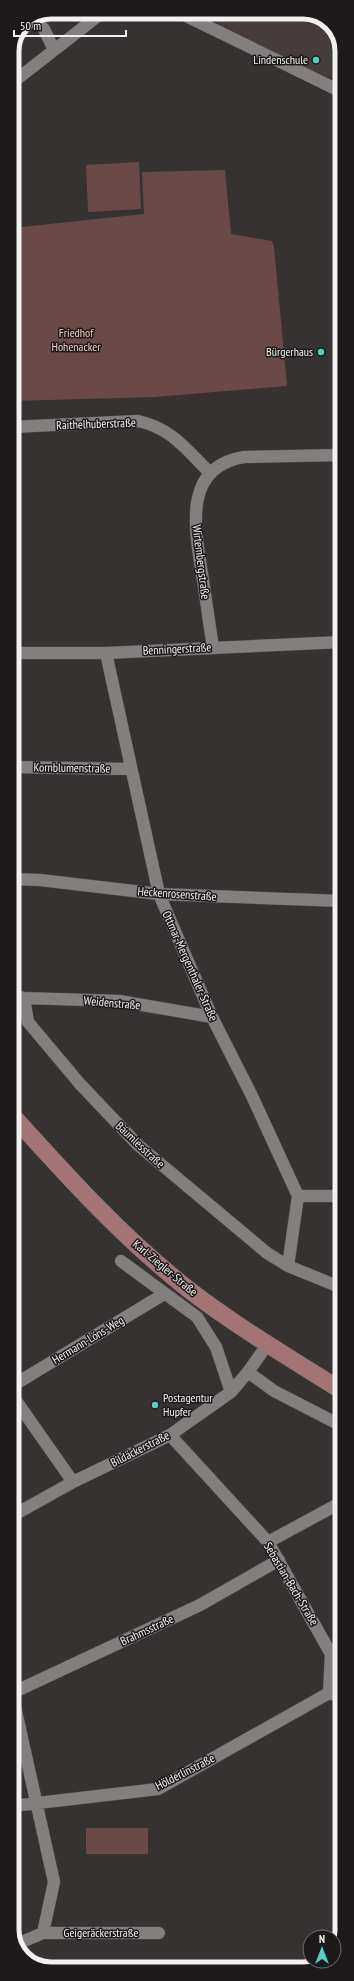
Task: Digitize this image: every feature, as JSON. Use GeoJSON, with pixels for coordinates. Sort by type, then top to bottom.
{"type":"FeatureCollection","features":[{"type":"Feature","properties":{"kind":"street"},"geometry":{"type":"LineString","coordinates":[[19,78],[94,19]]}},
{"type":"Feature","properties":{"kind":"street"},"geometry":{"type":"LineString","coordinates":[[192,19],[335,89]]}},
{"type":"Feature","properties":{"kind":"street"},"geometry":{"type":"LineString","coordinates":[[37,22],[44,28],[54,50]]}},
{"type":"Feature","properties":{"kind":"street","name":"Raithelhuberstraße"},"geometry":{"type":"LineString","coordinates":[[19,427],[138,421],[154,424],[184,446],[209,472]]}},
{"type":"Feature","properties":{"kind":"street"},"geometry":{"type":"LineString","coordinates":[[209,472],[231,458],[244,456],[335,455]]}},
{"type":"Feature","properties":{"kind":"street","name":"Wirtembergstraße"},"geometry":{"type":"LineString","coordinates":[[209,472],[201,487],[196,503],[196,535],[213,647]]}},
{"type":"Feature","properties":{"kind":"street","name":"Benningerstraße"},"geometry":{"type":"LineString","coordinates":[[19,653],[106,653],[335,642]]}},
{"type":"Feature","properties":{"kind":"street","name":"Ottmar-Mergenthaler-Straße"},"geometry":{"type":"LineString","coordinates":[[106,653],[159,894],[212,1017],[252,1096],[298,1196]]}},
{"type":"Feature","properties":{"kind":"street","name":"Kornblumenstraße"},"geometry":{"type":"LineString","coordinates":[[19,767],[131,769]]}},
{"type":"Feature","properties":{"kind":"street","name":"Heckenrosenstraße"},"geometry":{"type":"LineString","coordinates":[[19,879],[40,880],[159,894],[335,901]]}},
{"type":"Feature","properties":{"kind":"street","name":"Weidenstraße"},"geometry":{"type":"LineString","coordinates":[[19,996],[119,1001],[212,1017]]}},
{"type":"Feature","properties":{"kind":"street","name":"Bäumlesstraße"},"geometry":{"type":"LineString","coordinates":[[19,999],[28,1022],[80,1084],[138,1145],[267,1253],[288,1266],[335,1285]]}},
{"type":"Feature","properties":{"kind":"street","name":"Karl-Ziegler-Straße"},"geometry":{"type":"LineString","coordinates":[[19,1123],[127,1236],[188,1289],[267,1345],[335,1387]]}},
{"type":"Feature","properties":{"kind":"street"},"geometry":{"type":"LineString","coordinates":[[288,1266],[298,1196],[335,1196]]}},
{"type":"Feature","properties":{"kind":"street","name":"Karl-Ziegler-Straße"},"geometry":{"type":"LineString","coordinates":[[121,1261],[197,1318],[216,1347],[231,1392]]}},
{"type":"Feature","properties":{"kind":"street","name":"Hermann-Löns-Weg"},"geometry":{"type":"LineString","coordinates":[[19,1382],[164,1294]]}},
{"type":"Feature","properties":{"kind":"street","name":"Bildäckerstraße"},"geometry":{"type":"LineString","coordinates":[[19,1512],[74,1482],[170,1435],[231,1392],[248,1372],[267,1345]]}},
{"type":"Feature","properties":{"kind":"street"},"geometry":{"type":"LineString","coordinates":[[248,1372],[274,1391],[335,1422]]}},
{"type":"Feature","properties":{"kind":"street"},"geometry":{"type":"LineString","coordinates":[[19,1405],[74,1482]]}},
{"type":"Feature","properties":{"kind":"street","name":"Sebastian-Bach-Straße"},"geometry":{"type":"LineString","coordinates":[[170,1435],[268,1542],[331,1654],[329,1693]]}},
{"type":"Feature","properties":{"kind":"street"},"geometry":{"type":"LineString","coordinates":[[268,1542],[335,1506]]}},
{"type":"Feature","properties":{"kind":"street","name":"Brahmsstraße"},"geometry":{"type":"LineString","coordinates":[[19,1690],[200,1605],[279,1560]]}},
{"type":"Feature","properties":{"kind":"street"},"geometry":{"type":"LineString","coordinates":[[329,1693],[335,1695]]}},
{"type":"Feature","properties":{"kind":"street","name":"Hölderlinstraße"},"geometry":{"type":"LineString","coordinates":[[19,1805],[158,1789],[329,1693]]}},
{"type":"Feature","properties":{"kind":"street"},"geometry":{"type":"LineString","coordinates":[[19,1724],[54,1882],[43,1933]]}},
{"type":"Feature","properties":{"kind":"street","name":"Geigeräckerstraße"},"geometry":{"type":"LineString","coordinates":[[21,1942],[43,1933],[159,1933]]}},
{"type":"Feature","properties":{"kind":"shaded area","name":"Lindenschule"},"geometry":{"type":"Polygon","coordinates":[[[218,19],[305,19],[315,21],[328,31],[334,42],[335,79],[320,74],[218,25],[218,19]]]}},
{"type":"Feature","properties":{"kind":"green space"},"geometry":{"type":"Polygon","coordinates":[[[139,162],[141,209],[88,212],[86,165],[139,162]]]}},
{"type":"Feature","properties":{"kind":"green space","name":"Friedhof Hohenacker"},"geometry":{"type":"Polygon","coordinates":[[[225,170],[231,234],[272,241],[274,247],[287,386],[155,397],[19,401],[19,227],[144,214],[142,172],[225,170]]]}},
{"type":"Feature","properties":{"kind":"green space"},"geometry":{"type":"Polygon","coordinates":[[[86,1828],[148,1828],[148,1854],[86,1854],[86,1828]]]}},
{"type":"Feature","properties":{"kind":"place","name":"Lindenschule"},"geometry":{"type":"Point","coordinates":[316,60]}},
{"type":"Feature","properties":{"kind":"place","name":"Bürgerhaus"},"geometry":{"type":"Point","coordinates":[321,352]}},
{"type":"Feature","properties":{"kind":"place","name":"Postagentur Hupfer"},"geometry":{"type":"Point","coordinates":[155,1405]}}]}
